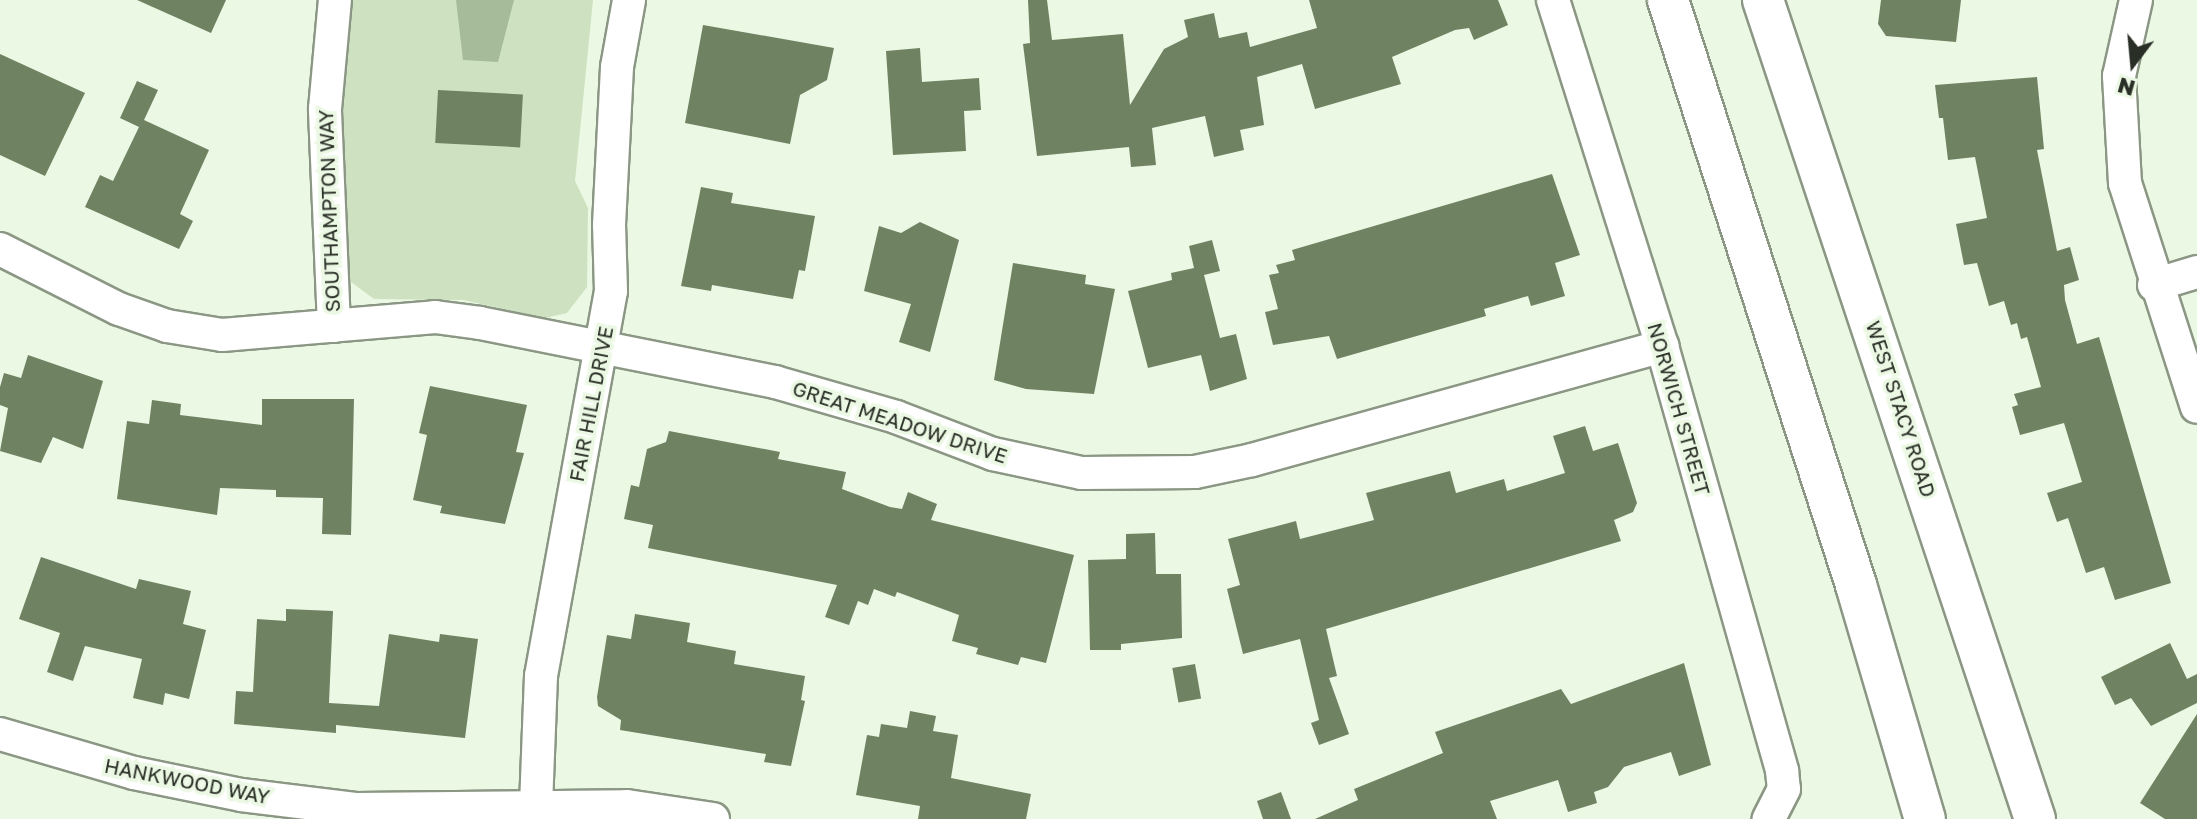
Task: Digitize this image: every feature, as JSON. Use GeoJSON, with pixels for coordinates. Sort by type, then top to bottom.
{"type":"FeatureCollection","features":[{"type":"Feature","properties":{"kind":"main road"},"geometry":{"type":"LineString","coordinates":[[1668,0],[1856,585],[1925,819]]}},
{"type":"Feature","properties":{"kind":"main road","name":"WEST STACY ROAD"},"geometry":{"type":"LineString","coordinates":[[1763,0],[2035,819]]}},
{"type":"Feature","properties":{"kind":"street","name":"SOUTHAMPTON WAY"},"geometry":{"type":"LineString","coordinates":[[334,326],[325,138],[335,0]]}},
{"type":"Feature","properties":{"kind":"street","name":"FAIR HILL DRIVE"},"geometry":{"type":"LineString","coordinates":[[536,806],[543,663],[611,291],[609,225],[617,67],[629,0]]}},
{"type":"Feature","properties":{"kind":"street","name":"NORWICH STREET"},"geometry":{"type":"LineString","coordinates":[[1553,0],[1662,346],[1782,771],[1784,789],[1769,819]]}},
{"type":"Feature","properties":{"kind":"street"},"geometry":{"type":"LineString","coordinates":[[2136,0],[2119,76],[2118,127],[2125,183],[2154,285],[2197,407]]}},
{"type":"Feature","properties":{"kind":"street","name":"GREAT MEADOW DRIVE"},"geometry":{"type":"LineString","coordinates":[[0,249],[119,309],[167,326],[222,335],[435,317],[845,401],[1036,466],[1133,476],[1252,460],[1662,346]]}},
{"type":"Feature","properties":{"kind":"street"},"geometry":{"type":"LineString","coordinates":[[2154,285],[2197,272]]}},
{"type":"Feature","properties":{"kind":"street","name":"HANKWOOD WAY"},"geometry":{"type":"LineString","coordinates":[[0,734],[134,773],[241,795],[357,809],[627,806],[713,819]]}},
{"type":"Feature","properties":{"kind":"shaded area"},"geometry":{"type":"Polygon","coordinates":[[[351,0],[593,0],[575,181],[588,208],[587,287],[567,313],[545,318],[463,300],[374,299],[347,279],[340,96],[351,0]]]}},
{"type":"Feature","properties":{"kind":"shaded area"},"geometry":{"type":"Polygon","coordinates":[[[456,0],[514,0],[498,62],[463,60],[456,0]]]}},
{"type":"Feature","properties":{"kind":"building"},"geometry":{"type":"Polygon","coordinates":[[[137,0],[226,0],[211,33],[137,0]]]}},
{"type":"Feature","properties":{"kind":"building"},"geometry":{"type":"Polygon","coordinates":[[[1028,0],[1047,0],[1052,40],[1123,34],[1130,105],[1164,49],[1188,37],[1184,20],[1214,13],[1219,38],[1247,32],[1250,47],[1317,28],[1309,0],[1498,0],[1508,25],[1474,40],[1469,28],[1455,30],[1392,57],[1401,84],[1315,109],[1302,64],[1257,77],[1264,125],[1240,130],[1244,150],[1214,157],[1205,116],[1152,128],[1156,165],[1131,167],[1129,147],[1037,156],[1023,44],[1030,43],[1028,0]]]}},
{"type":"Feature","properties":{"kind":"building"},"geometry":{"type":"Polygon","coordinates":[[[1881,0],[1961,0],[1956,42],[1886,36],[1878,24],[1881,0]]]}},
{"type":"Feature","properties":{"kind":"building"},"geometry":{"type":"Polygon","coordinates":[[[703,25],[834,48],[827,80],[800,95],[790,144],[685,123],[703,25]]]}},
{"type":"Feature","properties":{"kind":"building"},"geometry":{"type":"Polygon","coordinates":[[[920,48],[922,82],[979,78],[981,110],[964,111],[966,151],[893,155],[886,51],[920,48]]]}},
{"type":"Feature","properties":{"kind":"building"},"geometry":{"type":"Polygon","coordinates":[[[0,54],[85,93],[45,176],[0,155],[0,54]]]}},
{"type":"Feature","properties":{"kind":"building"},"geometry":{"type":"Polygon","coordinates":[[[2037,77],[2044,149],[2037,150],[2057,251],[2070,247],[2079,280],[2064,285],[2065,300],[2077,344],[2099,337],[2171,583],[2115,600],[2104,567],[2086,573],[2068,518],[2057,522],[2047,493],[2082,482],[2064,423],[2020,435],[2012,407],[2018,405],[2014,394],[2041,387],[2027,337],[2021,339],[2017,323],[2011,325],[2004,301],[1989,306],[1977,263],[1964,265],[1956,224],[1987,218],[1975,157],[1948,160],[1943,118],[1939,118],[1935,85],[2037,77]]]}},
{"type":"Feature","properties":{"kind":"building"},"geometry":{"type":"Polygon","coordinates":[[[137,81],[158,90],[144,120],[209,150],[180,214],[193,221],[179,249],[85,207],[100,175],[113,181],[139,127],[120,118],[137,81]]]}},
{"type":"Feature","properties":{"kind":"building"},"geometry":{"type":"Polygon","coordinates":[[[438,90],[523,94],[520,147],[435,143],[438,90]]]}},
{"type":"Feature","properties":{"kind":"building"},"geometry":{"type":"Polygon","coordinates":[[[1552,174],[1580,255],[1555,263],[1565,296],[1531,306],[1528,296],[1484,309],[1486,316],[1337,359],[1329,336],[1273,345],[1265,312],[1278,309],[1269,275],[1279,273],[1276,265],[1295,260],[1292,250],[1552,174]]]}},
{"type":"Feature","properties":{"kind":"building"},"geometry":{"type":"Polygon","coordinates":[[[701,187],[733,193],[731,203],[815,216],[805,271],[799,270],[793,299],[712,285],[711,291],[681,286],[701,187]]]}},
{"type":"Feature","properties":{"kind":"building"},"geometry":{"type":"Polygon","coordinates":[[[920,222],[959,240],[930,352],[899,342],[911,304],[864,291],[879,226],[901,233],[920,222]]]}},
{"type":"Feature","properties":{"kind":"building"},"geometry":{"type":"Polygon","coordinates":[[[1212,240],[1220,271],[1204,275],[1220,338],[1236,334],[1247,379],[1210,391],[1201,355],[1148,368],[1128,291],[1172,280],[1171,273],[1194,268],[1189,246],[1212,240]]]}},
{"type":"Feature","properties":{"kind":"building"},"geometry":{"type":"Polygon","coordinates":[[[1013,263],[1086,275],[1085,284],[1115,289],[1094,394],[1026,389],[994,380],[1013,263]]]}},
{"type":"Feature","properties":{"kind":"building"},"geometry":{"type":"Polygon","coordinates":[[[28,355],[103,381],[83,449],[53,437],[41,463],[0,451],[8,408],[0,405],[4,373],[21,378],[28,355]]]}},
{"type":"Feature","properties":{"kind":"building"},"geometry":{"type":"Polygon","coordinates":[[[430,386],[527,405],[516,452],[524,453],[505,524],[440,513],[442,506],[413,500],[427,435],[419,433],[430,386]]]}},
{"type":"Feature","properties":{"kind":"building"},"geometry":{"type":"Polygon","coordinates":[[[262,399],[354,399],[351,535],[322,534],[323,498],[276,497],[276,490],[220,488],[217,515],[117,499],[127,421],[149,424],[152,400],[181,404],[180,415],[262,425],[262,399]]]}},
{"type":"Feature","properties":{"kind":"building"},"geometry":{"type":"Polygon","coordinates":[[[1585,426],[1593,451],[1618,443],[1637,503],[1633,512],[1614,520],[1621,541],[1326,629],[1337,676],[1329,678],[1349,734],[1319,745],[1311,723],[1319,720],[1300,639],[1243,654],[1227,589],[1240,585],[1228,539],[1296,521],[1300,539],[1374,520],[1366,493],[1450,471],[1456,493],[1504,479],[1507,491],[1565,473],[1553,436],[1585,426]]]}},
{"type":"Feature","properties":{"kind":"building"},"geometry":{"type":"Polygon","coordinates":[[[669,431],[780,452],[778,459],[846,472],[842,489],[890,507],[902,509],[908,492],[937,504],[931,520],[1074,555],[1046,663],[1021,657],[1018,665],[976,654],[978,648],[952,641],[959,615],[897,592],[895,597],[874,589],[868,605],[858,601],[849,625],[825,617],[837,585],[648,548],[653,525],[624,519],[631,485],[639,487],[647,449],[666,442],[669,431]]]}},
{"type":"Feature","properties":{"kind":"building"},"geometry":{"type":"Polygon","coordinates":[[[1155,533],[1156,574],[1181,574],[1182,638],[1121,644],[1121,650],[1090,650],[1088,560],[1126,559],[1126,534],[1155,533]]]}},
{"type":"Feature","properties":{"kind":"building"},"geometry":{"type":"Polygon","coordinates":[[[41,557],[136,589],[139,579],[191,591],[183,624],[206,630],[189,699],[165,693],[163,705],[133,698],[142,659],[85,646],[73,681],[47,672],[60,633],[19,619],[41,557]]]}},
{"type":"Feature","properties":{"kind":"building"},"geometry":{"type":"Polygon","coordinates":[[[286,609],[333,611],[329,703],[379,706],[389,634],[439,642],[440,634],[478,639],[465,738],[336,725],[336,733],[234,724],[236,691],[253,692],[257,619],[286,621],[286,609]]]}},
{"type":"Feature","properties":{"kind":"building"},"geometry":{"type":"Polygon","coordinates":[[[635,614],[690,623],[687,642],[736,651],[734,664],[805,676],[801,700],[805,701],[791,766],[764,762],[766,754],[620,730],[621,720],[598,706],[597,697],[607,635],[631,639],[635,614]]]}},
{"type":"Feature","properties":{"kind":"building"},"geometry":{"type":"Polygon","coordinates":[[[2170,643],[2187,679],[2197,674],[2197,703],[2151,726],[2131,698],[2115,705],[2101,677],[2170,643]]]}},
{"type":"Feature","properties":{"kind":"building"},"geometry":{"type":"Polygon","coordinates":[[[1684,663],[1711,765],[1679,776],[1671,752],[1624,767],[1608,787],[1594,792],[1597,803],[1568,812],[1558,780],[1490,801],[1497,819],[1315,819],[1358,800],[1354,789],[1443,753],[1435,732],[1561,689],[1571,704],[1684,663]]]}},
{"type":"Feature","properties":{"kind":"building"},"geometry":{"type":"Polygon","coordinates":[[[1195,664],[1201,698],[1178,702],[1172,668],[1195,664]]]}},
{"type":"Feature","properties":{"kind":"building"},"geometry":{"type":"Polygon","coordinates":[[[910,711],[936,716],[933,731],[958,735],[951,778],[1031,794],[1026,819],[918,819],[920,806],[856,795],[867,735],[879,737],[881,724],[907,728],[910,711]]]}},
{"type":"Feature","properties":{"kind":"building"},"geometry":{"type":"Polygon","coordinates":[[[2197,714],[2197,819],[2165,819],[2140,803],[2197,714]]]}},
{"type":"Feature","properties":{"kind":"building"},"geometry":{"type":"Polygon","coordinates":[[[1281,792],[1291,819],[1263,819],[1257,801],[1281,792]]]}}]}
